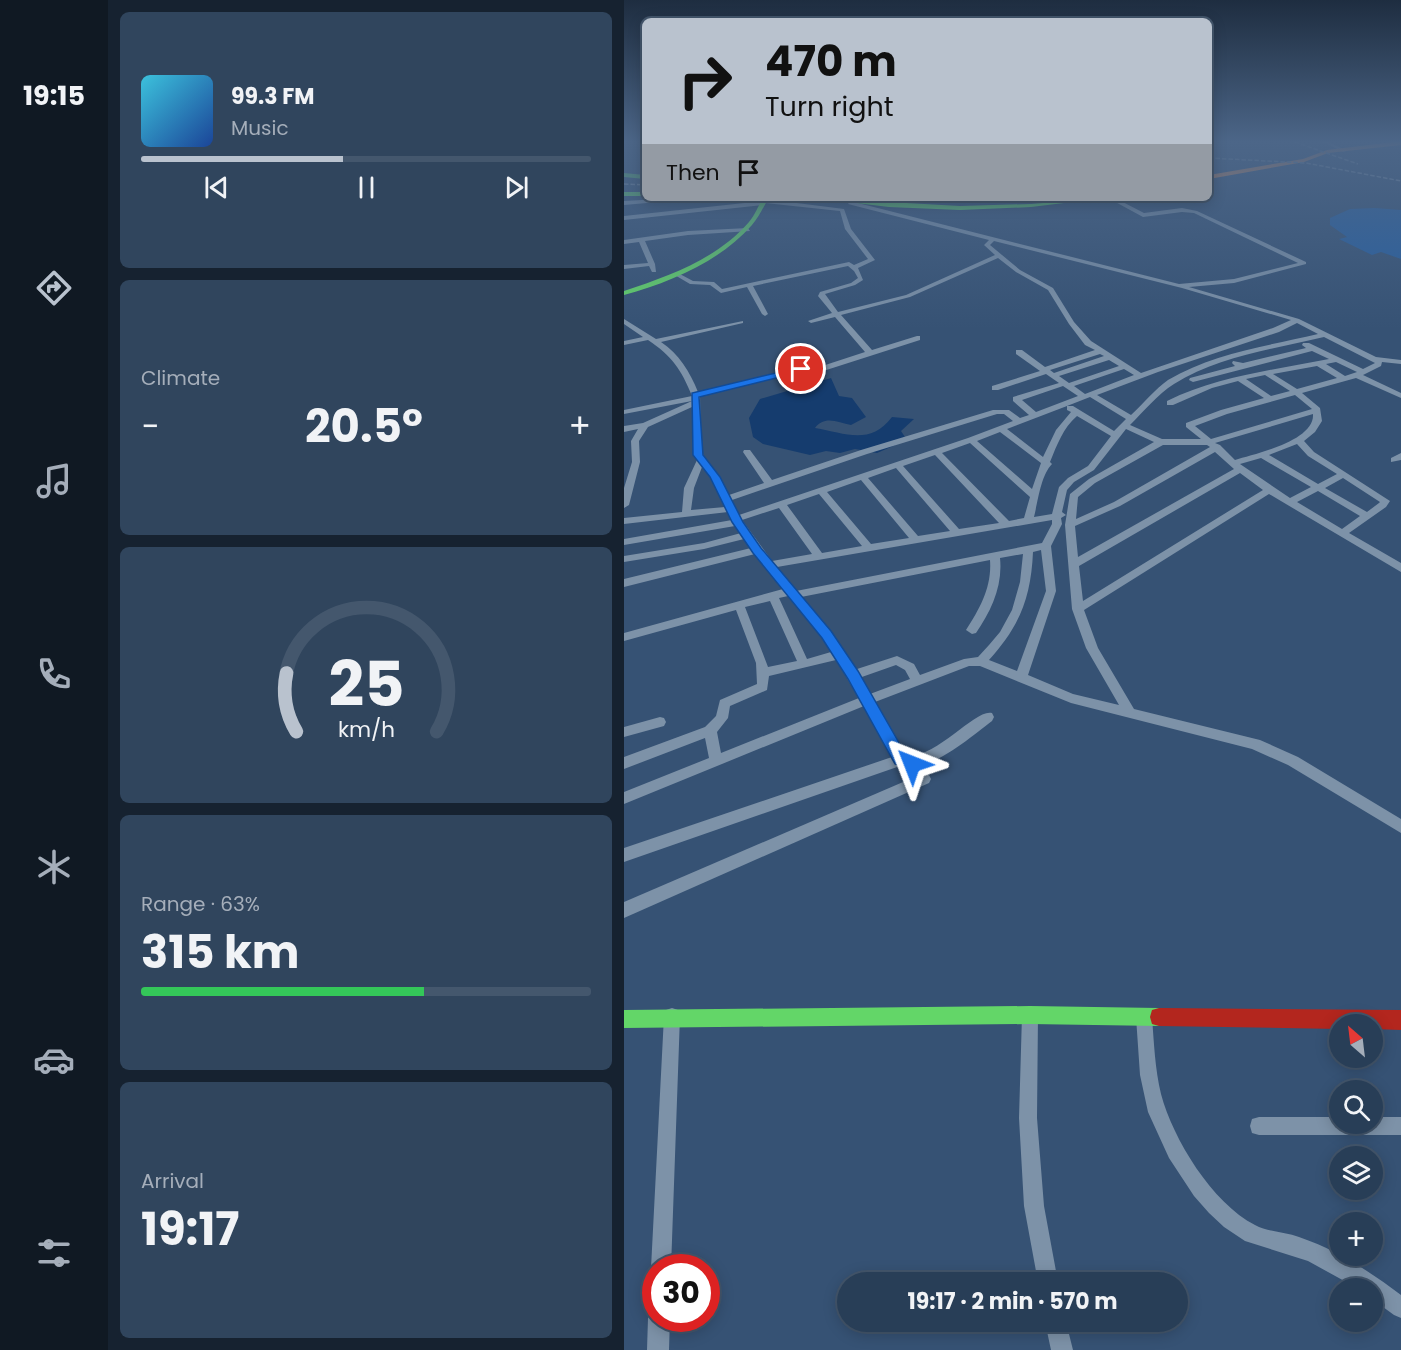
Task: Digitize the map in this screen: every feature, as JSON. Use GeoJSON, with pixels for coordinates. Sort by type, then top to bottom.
{"type":"FeatureCollection","features":[{"type":"Feature","properties":{"kind":"main road"},"geometry":{"type":"LineString","coordinates":[[624,292],[719,255],[744,230],[764,203]]}},
{"type":"Feature","properties":{"kind":"main road"},"geometry":{"type":"LineString","coordinates":[[871,203],[961,208],[1032,207],[1063,203]]}},
{"type":"Feature","properties":{"kind":"main road"},"geometry":{"type":"LineString","coordinates":[[961,208],[1045,203]]}},
{"type":"Feature","properties":{"kind":"main road"},"geometry":{"type":"LineString","coordinates":[[624,292],[692,266]]}},
{"type":"Feature","properties":{"kind":"main road"},"geometry":{"type":"LineString","coordinates":[[624,1019],[672,1016],[1030,1015],[1401,1020]]}},
{"type":"Feature","properties":{"kind":"street"},"geometry":{"type":"LineString","coordinates":[[624,211],[697,203]]}},
{"type":"Feature","properties":{"kind":"street"},"geometry":{"type":"LineString","coordinates":[[624,218],[748,203]]}},
{"type":"Feature","properties":{"kind":"street"},"geometry":{"type":"LineString","coordinates":[[676,274],[692,283],[712,283],[721,291],[842,264],[855,267],[872,260],[849,231],[840,209],[783,203]]}},
{"type":"Feature","properties":{"kind":"street"},"geometry":{"type":"LineString","coordinates":[[856,203],[989,241],[1179,286],[1297,320],[1377,363]]}},
{"type":"Feature","properties":{"kind":"street"},"geometry":{"type":"LineString","coordinates":[[1120,203],[1143,215],[1192,211],[1304,263],[1234,281],[1179,286]]}},
{"type":"Feature","properties":{"kind":"street"},"geometry":{"type":"LineString","coordinates":[[624,242],[688,232],[744,230]]}},
{"type":"Feature","properties":{"kind":"street"},"geometry":{"type":"LineString","coordinates":[[624,267],[653,268],[641,239]]}},
{"type":"Feature","properties":{"kind":"street"},"geometry":{"type":"LineString","coordinates":[[989,241],[999,255],[1018,271],[1051,289],[1071,323],[1100,351],[1141,375]]}},
{"type":"Feature","properties":{"kind":"street"},"geometry":{"type":"LineString","coordinates":[[811,321],[908,296],[999,255]]}},
{"type":"Feature","properties":{"kind":"street"},"geometry":{"type":"LineString","coordinates":[[855,267],[861,279],[858,282],[822,293],[821,296],[870,354]]}},
{"type":"Feature","properties":{"kind":"street"},"geometry":{"type":"LineString","coordinates":[[749,285],[765,314]]}},
{"type":"Feature","properties":{"kind":"street"},"geometry":{"type":"LineString","coordinates":[[624,542],[821,491],[1002,429],[1064,403],[1276,330],[1297,320]]}},
{"type":"Feature","properties":{"kind":"street"},"geometry":{"type":"LineString","coordinates":[[624,321],[653,339],[678,360],[693,384],[697,449],[701,460],[757,550],[826,635],[853,675],[900,760]]}},
{"type":"Feature","properties":{"kind":"street"},"geometry":{"type":"LineString","coordinates":[[624,343],[741,322]]}},
{"type":"Feature","properties":{"kind":"street"},"geometry":{"type":"LineString","coordinates":[[1021,677],[1050,591],[1046,546],[1057,524],[1056,516],[1060,495],[1066,484],[1092,468],[1125,426],[1169,383],[1198,368],[1227,358],[1325,335]]}},
{"type":"Feature","properties":{"kind":"street"},"geometry":{"type":"LineString","coordinates":[[624,412],[695,398],[797,370],[814,371],[917,338]]}},
{"type":"Feature","properties":{"kind":"street"},"geometry":{"type":"LineString","coordinates":[[1299,342],[1338,359],[1401,396]]}},
{"type":"Feature","properties":{"kind":"street"},"geometry":{"type":"LineString","coordinates":[[1193,380],[1313,348]]}},
{"type":"Feature","properties":{"kind":"street"},"geometry":{"type":"LineString","coordinates":[[1047,372],[1100,351]]}},
{"type":"Feature","properties":{"kind":"street"},"geometry":{"type":"LineString","coordinates":[[1019,352],[1065,385],[1132,419]]}},
{"type":"Feature","properties":{"kind":"street"},"geometry":{"type":"LineString","coordinates":[[995,388],[1047,372],[1110,357]]}},
{"type":"Feature","properties":{"kind":"street"},"geometry":{"type":"LineString","coordinates":[[1227,358],[1242,366]]}},
{"type":"Feature","properties":{"kind":"street"},"geometry":{"type":"LineString","coordinates":[[1274,359],[1288,368]]}},
{"type":"Feature","properties":{"kind":"street"},"geometry":{"type":"LineString","coordinates":[[1170,403],[1240,380],[1338,359]]}},
{"type":"Feature","properties":{"kind":"street"},"geometry":{"type":"LineString","coordinates":[[1401,362],[1377,363],[1344,379],[1270,399],[1189,425],[1269,490],[1401,568]]}},
{"type":"Feature","properties":{"kind":"street"},"geometry":{"type":"LineString","coordinates":[[1319,363],[1344,379]]}},
{"type":"Feature","properties":{"kind":"street"},"geometry":{"type":"LineString","coordinates":[[1034,415],[1016,399],[1125,366]]}},
{"type":"Feature","properties":{"kind":"street"},"geometry":{"type":"LineString","coordinates":[[1074,564],[1237,466],[1260,454],[1299,441],[1314,429],[1318,417],[1317,410],[1296,392],[1267,373]]}},
{"type":"Feature","properties":{"kind":"street"},"geometry":{"type":"LineString","coordinates":[[1240,380],[1270,399]]}},
{"type":"Feature","properties":{"kind":"street"},"geometry":{"type":"LineString","coordinates":[[624,429],[645,425],[695,398]]}},
{"type":"Feature","properties":{"kind":"street"},"geometry":{"type":"LineString","coordinates":[[1064,403],[1116,436]]}},
{"type":"Feature","properties":{"kind":"street"},"geometry":{"type":"LineString","coordinates":[[770,565],[1029,519],[1056,516],[1070,519],[1117,504],[1214,445],[1317,410]]}},
{"type":"Feature","properties":{"kind":"street"},"geometry":{"type":"LineString","coordinates":[[624,521],[733,512],[770,484],[864,452],[996,412],[1006,412],[1018,421]]}},
{"type":"Feature","properties":{"kind":"street"},"geometry":{"type":"LineString","coordinates":[[1029,519],[1034,496],[1060,431],[1071,416],[1077,412]]}},
{"type":"Feature","properties":{"kind":"street"},"geometry":{"type":"LineString","coordinates":[[624,505],[636,462],[635,441],[645,425]]}},
{"type":"Feature","properties":{"kind":"street"},"geometry":{"type":"LineString","coordinates":[[1125,426],[1161,442],[1214,445]]}},
{"type":"Feature","properties":{"kind":"street"},"geometry":{"type":"LineString","coordinates":[[1002,429],[1047,464]]}},
{"type":"Feature","properties":{"kind":"street"},"geometry":{"type":"LineString","coordinates":[[971,440],[1034,496]]}},
{"type":"Feature","properties":{"kind":"street"},"geometry":{"type":"LineString","coordinates":[[624,442],[635,441]]}},
{"type":"Feature","properties":{"kind":"street"},"geometry":{"type":"LineString","coordinates":[[1299,441],[1311,454],[1385,501],[1342,532]]}},
{"type":"Feature","properties":{"kind":"street"},"geometry":{"type":"LineString","coordinates":[[1128,710],[1092,648],[1078,609],[1070,519],[1072,501],[1077,491],[1161,442]]}},
{"type":"Feature","properties":{"kind":"street"},"geometry":{"type":"LineString","coordinates":[[747,452],[770,484]]}},
{"type":"Feature","properties":{"kind":"street"},"geometry":{"type":"LineString","coordinates":[[937,452],[1005,524]]}},
{"type":"Feature","properties":{"kind":"street"},"geometry":{"type":"LineString","coordinates":[[624,455],[635,453]]}},
{"type":"Feature","properties":{"kind":"street"},"geometry":{"type":"LineString","coordinates":[[1260,454],[1367,516]]}},
{"type":"Feature","properties":{"kind":"street"},"geometry":{"type":"LineString","coordinates":[[686,515],[690,488],[701,460]]}},
{"type":"Feature","properties":{"kind":"street"},"geometry":{"type":"LineString","coordinates":[[898,465],[956,532]]}},
{"type":"Feature","properties":{"kind":"street"},"geometry":{"type":"LineString","coordinates":[[1290,502],[1344,474]]}},
{"type":"Feature","properties":{"kind":"street"},"geometry":{"type":"LineString","coordinates":[[863,477],[915,539]]}},
{"type":"Feature","properties":{"kind":"street"},"geometry":{"type":"LineString","coordinates":[[1078,609],[1269,490]]}},
{"type":"Feature","properties":{"kind":"street"},"geometry":{"type":"LineString","coordinates":[[821,491],[868,548]]}},
{"type":"Feature","properties":{"kind":"street"},"geometry":{"type":"LineString","coordinates":[[780,503],[819,556]]}},
{"type":"Feature","properties":{"kind":"street"},"geometry":{"type":"LineString","coordinates":[[624,559],[704,546],[747,535]]}},
{"type":"Feature","properties":{"kind":"street"},"geometry":{"type":"LineString","coordinates":[[624,637],[773,596],[1046,546]]}},
{"type":"Feature","properties":{"kind":"street"},"geometry":{"type":"LineString","coordinates":[[981,661],[1003,636],[1026,591],[1028,548]]}},
{"type":"Feature","properties":{"kind":"street"},"geometry":{"type":"LineString","coordinates":[[624,583],[757,550]]}},
{"type":"Feature","properties":{"kind":"street"},"geometry":{"type":"LineString","coordinates":[[972,630],[981,618],[992,589],[996,574],[995,555]]}},
{"type":"Feature","properties":{"kind":"street"},"geometry":{"type":"LineString","coordinates":[[773,596],[804,664]]}},
{"type":"Feature","properties":{"kind":"street"},"geometry":{"type":"LineString","coordinates":[[624,763],[711,732],[722,718],[726,700],[760,690],[763,687],[763,673],[756,647],[739,605]]}},
{"type":"Feature","properties":{"kind":"street"},"geometry":{"type":"LineString","coordinates":[[763,673],[838,655]]}},
{"type":"Feature","properties":{"kind":"street"},"geometry":{"type":"LineString","coordinates":[[853,675],[897,660],[910,667],[916,680]]}},
{"type":"Feature","properties":{"kind":"street"},"geometry":{"type":"LineString","coordinates":[[624,798],[916,680],[968,662],[981,661],[1071,698],[1128,710],[1255,744],[1293,761],[1401,827]]}},
{"type":"Feature","properties":{"kind":"street"},"geometry":{"type":"LineString","coordinates":[[624,855],[900,760],[912,764],[921,761],[988,717]]}},
{"type":"Feature","properties":{"kind":"street"},"geometry":{"type":"LineString","coordinates":[[624,732],[660,722]]}},
{"type":"Feature","properties":{"kind":"street"},"geometry":{"type":"LineString","coordinates":[[711,732],[716,762]]}},
{"type":"Feature","properties":{"kind":"street"},"geometry":{"type":"LineString","coordinates":[[624,910],[924,779]]}},
{"type":"Feature","properties":{"kind":"street"},"geometry":{"type":"LineString","coordinates":[[1030,1015],[1028,1118],[1034,1206],[1046,1272]]}},
{"type":"Feature","properties":{"kind":"street"},"geometry":{"type":"LineString","coordinates":[[663,1254],[672,1016]]}},
{"type":"Feature","properties":{"kind":"street"},"geometry":{"type":"LineString","coordinates":[[1144,1017],[1148,1070],[1159,1118],[1201,1189],[1222,1214],[1248,1233],[1300,1247],[1343,1266],[1401,1308]]}},
{"type":"Feature","properties":{"kind":"street"},"geometry":{"type":"LineString","coordinates":[[1258,1126],[1401,1126]]}},
{"type":"Feature","properties":{"kind":"street"},"geometry":{"type":"LineString","coordinates":[[658,1350],[659,1332]]}},
{"type":"Feature","properties":{"kind":"street"},"geometry":{"type":"LineString","coordinates":[[1058,1332],[1062,1350]]}},
{"type":"Feature","properties":{"kind":"shaded area"},"geometry":{"type":"Polygon","coordinates":[[[1350,209],[1401,210],[1401,259],[1381,252],[1372,255],[1339,239],[1347,237],[1330,225],[1330,218],[1350,209]]]}},
{"type":"Feature","properties":{"kind":"shaded area"},"geometry":{"type":"Polygon","coordinates":[[[831,378],[839,396],[852,398],[866,417],[851,425],[827,421],[815,428],[866,435],[884,426],[892,417],[914,419],[901,431],[905,437],[900,443],[877,453],[855,449],[840,453],[826,451],[810,455],[763,444],[753,437],[749,418],[760,399],[831,378]]]}},
{"type":"Feature","properties":{"kind":"traffic: fast"},"geometry":{"type":"LineString","coordinates":[[624,293],[675,275],[708,259],[723,249],[750,224],[763,203]]}},
{"type":"Feature","properties":{"kind":"traffic: fast"},"geometry":{"type":"LineString","coordinates":[[866,203],[960,208],[1066,203]]}},
{"type":"Feature","properties":{"kind":"traffic: fast"},"geometry":{"type":"LineString","coordinates":[[624,1019],[1030,1015],[1159,1017]]}},
{"type":"Feature","properties":{"kind":"traffic: jam"},"geometry":{"type":"LineString","coordinates":[[1159,1017],[1401,1020]]}},
{"type":"Feature","properties":{"kind":"route"},"geometry":{"type":"LineString","coordinates":[[801,369],[695,395],[698,455],[715,477],[728,498],[738,522],[757,550],[826,635],[853,675],[900,760],[912,764]]}}]}
